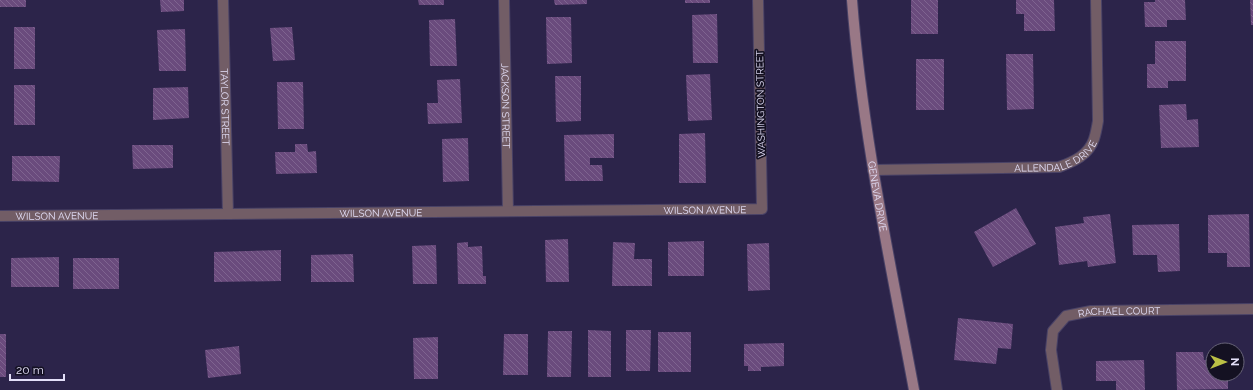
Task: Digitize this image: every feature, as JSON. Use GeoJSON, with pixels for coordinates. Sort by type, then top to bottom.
{"type":"FeatureCollection","features":[{"type":"Feature","properties":{"kind":"main road","name":"GENEVA DRIVE"},"geometry":{"type":"LineString","coordinates":[[852,0],[858,66],[873,170],[914,390]]}},
{"type":"Feature","properties":{"kind":"street","name":"TAYLOR STREET"},"geometry":{"type":"LineString","coordinates":[[223,0],[228,214]]}},
{"type":"Feature","properties":{"kind":"street","name":"JACKSON STREET"},"geometry":{"type":"LineString","coordinates":[[504,0],[508,211]]}},
{"type":"Feature","properties":{"kind":"street","name":"WASHINGTON STREET"},"geometry":{"type":"LineString","coordinates":[[758,0],[762,209]]}},
{"type":"Feature","properties":{"kind":"street","name":"ALLENDALE DRIVE"},"geometry":{"type":"LineString","coordinates":[[873,170],[1059,167],[1073,162],[1087,151],[1094,140],[1098,121],[1096,0]]}},
{"type":"Feature","properties":{"kind":"street","name":"WILSON AVENUE"},"geometry":{"type":"LineString","coordinates":[[0,216],[762,209]]}},
{"type":"Feature","properties":{"kind":"street","name":"RACHAEL COURT"},"geometry":{"type":"LineString","coordinates":[[1057,390],[1050,350],[1053,331],[1066,316],[1092,311],[1253,309]]}},
{"type":"Feature","properties":{"kind":"building"},"geometry":{"type":"Polygon","coordinates":[[[0,0],[26,0],[26,7],[0,7],[0,0]]]}},
{"type":"Feature","properties":{"kind":"building"},"geometry":{"type":"Polygon","coordinates":[[[160,0],[184,0],[184,11],[161,12],[160,0]]]}},
{"type":"Feature","properties":{"kind":"building"},"geometry":{"type":"Polygon","coordinates":[[[418,0],[444,0],[444,5],[419,5],[418,0]]]}},
{"type":"Feature","properties":{"kind":"building"},"geometry":{"type":"Polygon","coordinates":[[[554,0],[587,0],[587,4],[555,5],[554,0]]]}},
{"type":"Feature","properties":{"kind":"building"},"geometry":{"type":"Polygon","coordinates":[[[685,0],[710,0],[710,3],[685,3],[685,0]]]}},
{"type":"Feature","properties":{"kind":"building"},"geometry":{"type":"Polygon","coordinates":[[[911,0],[938,0],[938,34],[911,34],[911,0]]]}},
{"type":"Feature","properties":{"kind":"building"},"geometry":{"type":"Polygon","coordinates":[[[1016,0],[1054,0],[1055,31],[1024,31],[1024,14],[1016,14],[1016,0]]]}},
{"type":"Feature","properties":{"kind":"building"},"geometry":{"type":"Polygon","coordinates":[[[1155,0],[1185,0],[1186,20],[1167,20],[1167,27],[1145,27],[1144,2],[1155,2],[1155,0]]]}},
{"type":"Feature","properties":{"kind":"building"},"geometry":{"type":"Polygon","coordinates":[[[1250,0],[1253,0],[1253,25],[1251,25],[1250,0]]]}},
{"type":"Feature","properties":{"kind":"building"},"geometry":{"type":"Polygon","coordinates":[[[717,14],[718,63],[693,63],[692,15],[717,14]]]}},
{"type":"Feature","properties":{"kind":"building"},"geometry":{"type":"Polygon","coordinates":[[[546,17],[571,17],[572,63],[547,64],[546,17]]]}},
{"type":"Feature","properties":{"kind":"building"},"geometry":{"type":"Polygon","coordinates":[[[455,19],[457,66],[430,66],[429,20],[455,19]]]}},
{"type":"Feature","properties":{"kind":"building"},"geometry":{"type":"Polygon","coordinates":[[[14,27],[35,27],[35,69],[14,69],[14,27]]]}},
{"type":"Feature","properties":{"kind":"building"},"geometry":{"type":"Polygon","coordinates":[[[292,27],[295,60],[273,61],[270,28],[292,27]]]}},
{"type":"Feature","properties":{"kind":"building"},"geometry":{"type":"Polygon","coordinates":[[[185,29],[186,71],[159,71],[157,30],[185,29]]]}},
{"type":"Feature","properties":{"kind":"building"},"geometry":{"type":"Polygon","coordinates":[[[1155,41],[1186,41],[1186,81],[1168,81],[1168,88],[1147,88],[1147,64],[1155,64],[1155,41]]]}},
{"type":"Feature","properties":{"kind":"building"},"geometry":{"type":"Polygon","coordinates":[[[1006,54],[1033,54],[1034,109],[1007,110],[1006,54]]]}},
{"type":"Feature","properties":{"kind":"building"},"geometry":{"type":"Polygon","coordinates":[[[916,59],[944,59],[944,110],[916,110],[916,59]]]}},
{"type":"Feature","properties":{"kind":"building"},"geometry":{"type":"Polygon","coordinates":[[[710,74],[712,120],[688,121],[686,75],[710,74]]]}},
{"type":"Feature","properties":{"kind":"building"},"geometry":{"type":"Polygon","coordinates":[[[555,76],[581,76],[581,121],[556,122],[555,76]]]}},
{"type":"Feature","properties":{"kind":"building"},"geometry":{"type":"Polygon","coordinates":[[[460,79],[462,123],[428,124],[427,103],[438,103],[437,80],[460,79]]]}},
{"type":"Feature","properties":{"kind":"building"},"geometry":{"type":"Polygon","coordinates":[[[277,82],[303,82],[304,129],[278,129],[277,82]]]}},
{"type":"Feature","properties":{"kind":"building"},"geometry":{"type":"Polygon","coordinates":[[[14,85],[35,85],[35,125],[14,125],[14,85]]]}},
{"type":"Feature","properties":{"kind":"building"},"geometry":{"type":"Polygon","coordinates":[[[188,87],[189,118],[153,120],[153,88],[188,87]]]}},
{"type":"Feature","properties":{"kind":"building"},"geometry":{"type":"Polygon","coordinates":[[[1186,104],[1187,120],[1198,119],[1199,147],[1161,148],[1159,105],[1186,104]]]}},
{"type":"Feature","properties":{"kind":"building"},"geometry":{"type":"Polygon","coordinates":[[[705,133],[706,183],[679,183],[679,134],[705,133]]]}},
{"type":"Feature","properties":{"kind":"building"},"geometry":{"type":"Polygon","coordinates":[[[614,134],[614,158],[590,158],[590,165],[602,165],[603,181],[565,181],[564,135],[614,134]]]}},
{"type":"Feature","properties":{"kind":"building"},"geometry":{"type":"Polygon","coordinates":[[[468,138],[469,181],[443,182],[442,139],[468,138]]]}},
{"type":"Feature","properties":{"kind":"building"},"geometry":{"type":"Polygon","coordinates":[[[295,144],[307,144],[308,152],[316,151],[317,173],[276,174],[275,152],[295,152],[295,144]]]}},
{"type":"Feature","properties":{"kind":"building"},"geometry":{"type":"Polygon","coordinates":[[[132,145],[173,145],[173,168],[133,169],[132,145]]]}},
{"type":"Feature","properties":{"kind":"building"},"geometry":{"type":"Polygon","coordinates":[[[12,156],[60,156],[59,182],[12,181],[12,156]]]}},
{"type":"Feature","properties":{"kind":"building"},"geometry":{"type":"Polygon","coordinates":[[[1016,208],[1036,244],[993,267],[974,232],[1016,208]]]}},
{"type":"Feature","properties":{"kind":"building"},"geometry":{"type":"Polygon","coordinates":[[[1110,214],[1116,263],[1088,267],[1087,261],[1059,265],[1055,227],[1084,223],[1083,217],[1110,214]]]}},
{"type":"Feature","properties":{"kind":"building"},"geometry":{"type":"Polygon","coordinates":[[[1249,214],[1250,267],[1227,267],[1227,253],[1208,253],[1208,215],[1249,214]]]}},
{"type":"Feature","properties":{"kind":"building"},"geometry":{"type":"Polygon","coordinates":[[[1179,224],[1180,271],[1158,272],[1157,255],[1133,255],[1132,225],[1179,224]]]}},
{"type":"Feature","properties":{"kind":"building"},"geometry":{"type":"Polygon","coordinates":[[[568,239],[569,282],[546,282],[545,240],[568,239]]]}},
{"type":"Feature","properties":{"kind":"building"},"geometry":{"type":"Polygon","coordinates":[[[704,241],[704,276],[668,276],[668,242],[704,241]]]}},
{"type":"Feature","properties":{"kind":"building"},"geometry":{"type":"Polygon","coordinates":[[[468,242],[468,247],[482,246],[483,276],[486,276],[486,284],[458,284],[457,243],[468,242]]]}},
{"type":"Feature","properties":{"kind":"building"},"geometry":{"type":"Polygon","coordinates":[[[613,242],[635,243],[634,259],[652,259],[652,286],[612,286],[613,242]]]}},
{"type":"Feature","properties":{"kind":"building"},"geometry":{"type":"Polygon","coordinates":[[[769,243],[770,290],[748,291],[747,244],[769,243]]]}},
{"type":"Feature","properties":{"kind":"building"},"geometry":{"type":"Polygon","coordinates":[[[436,245],[437,284],[413,284],[412,246],[436,245]]]}},
{"type":"Feature","properties":{"kind":"building"},"geometry":{"type":"Polygon","coordinates":[[[281,250],[281,281],[214,282],[214,252],[281,250]]]}},
{"type":"Feature","properties":{"kind":"building"},"geometry":{"type":"Polygon","coordinates":[[[353,254],[354,282],[311,282],[311,255],[353,254]]]}},
{"type":"Feature","properties":{"kind":"building"},"geometry":{"type":"Polygon","coordinates":[[[59,257],[59,287],[11,287],[11,258],[59,257]]]}},
{"type":"Feature","properties":{"kind":"building"},"geometry":{"type":"Polygon","coordinates":[[[73,258],[119,258],[119,289],[73,289],[73,258]]]}},
{"type":"Feature","properties":{"kind":"building"},"geometry":{"type":"Polygon","coordinates":[[[958,318],[1013,324],[1011,349],[998,348],[996,364],[954,360],[958,318]]]}},
{"type":"Feature","properties":{"kind":"building"},"geometry":{"type":"Polygon","coordinates":[[[588,330],[611,331],[611,377],[588,377],[588,330]]]}},
{"type":"Feature","properties":{"kind":"building"},"geometry":{"type":"Polygon","coordinates":[[[626,330],[651,330],[650,371],[626,371],[626,330]]]}},
{"type":"Feature","properties":{"kind":"building"},"geometry":{"type":"Polygon","coordinates":[[[548,331],[572,331],[571,377],[547,377],[548,331]]]}},
{"type":"Feature","properties":{"kind":"building"},"geometry":{"type":"Polygon","coordinates":[[[658,332],[691,332],[691,372],[658,372],[658,332]]]}},
{"type":"Feature","properties":{"kind":"building"},"geometry":{"type":"Polygon","coordinates":[[[0,334],[6,334],[6,377],[0,377],[0,334]]]}},
{"type":"Feature","properties":{"kind":"building"},"geometry":{"type":"Polygon","coordinates":[[[504,334],[528,334],[528,375],[503,375],[504,334]]]}},
{"type":"Feature","properties":{"kind":"building"},"geometry":{"type":"Polygon","coordinates":[[[438,337],[438,379],[414,379],[413,338],[438,337]]]}},
{"type":"Feature","properties":{"kind":"building"},"geometry":{"type":"Polygon","coordinates":[[[784,343],[784,366],[761,367],[761,371],[748,371],[748,366],[744,366],[744,344],[784,343]]]}},
{"type":"Feature","properties":{"kind":"building"},"geometry":{"type":"Polygon","coordinates":[[[239,346],[241,374],[208,378],[205,350],[239,346]]]}},
{"type":"Feature","properties":{"kind":"building"},"geometry":{"type":"Polygon","coordinates":[[[1176,352],[1203,352],[1205,360],[1205,382],[1228,382],[1228,389],[1177,390],[1176,352]]]}},
{"type":"Feature","properties":{"kind":"building"},"geometry":{"type":"Polygon","coordinates":[[[1144,360],[1145,390],[1116,390],[1116,381],[1096,381],[1096,361],[1144,360]]]}}]}
